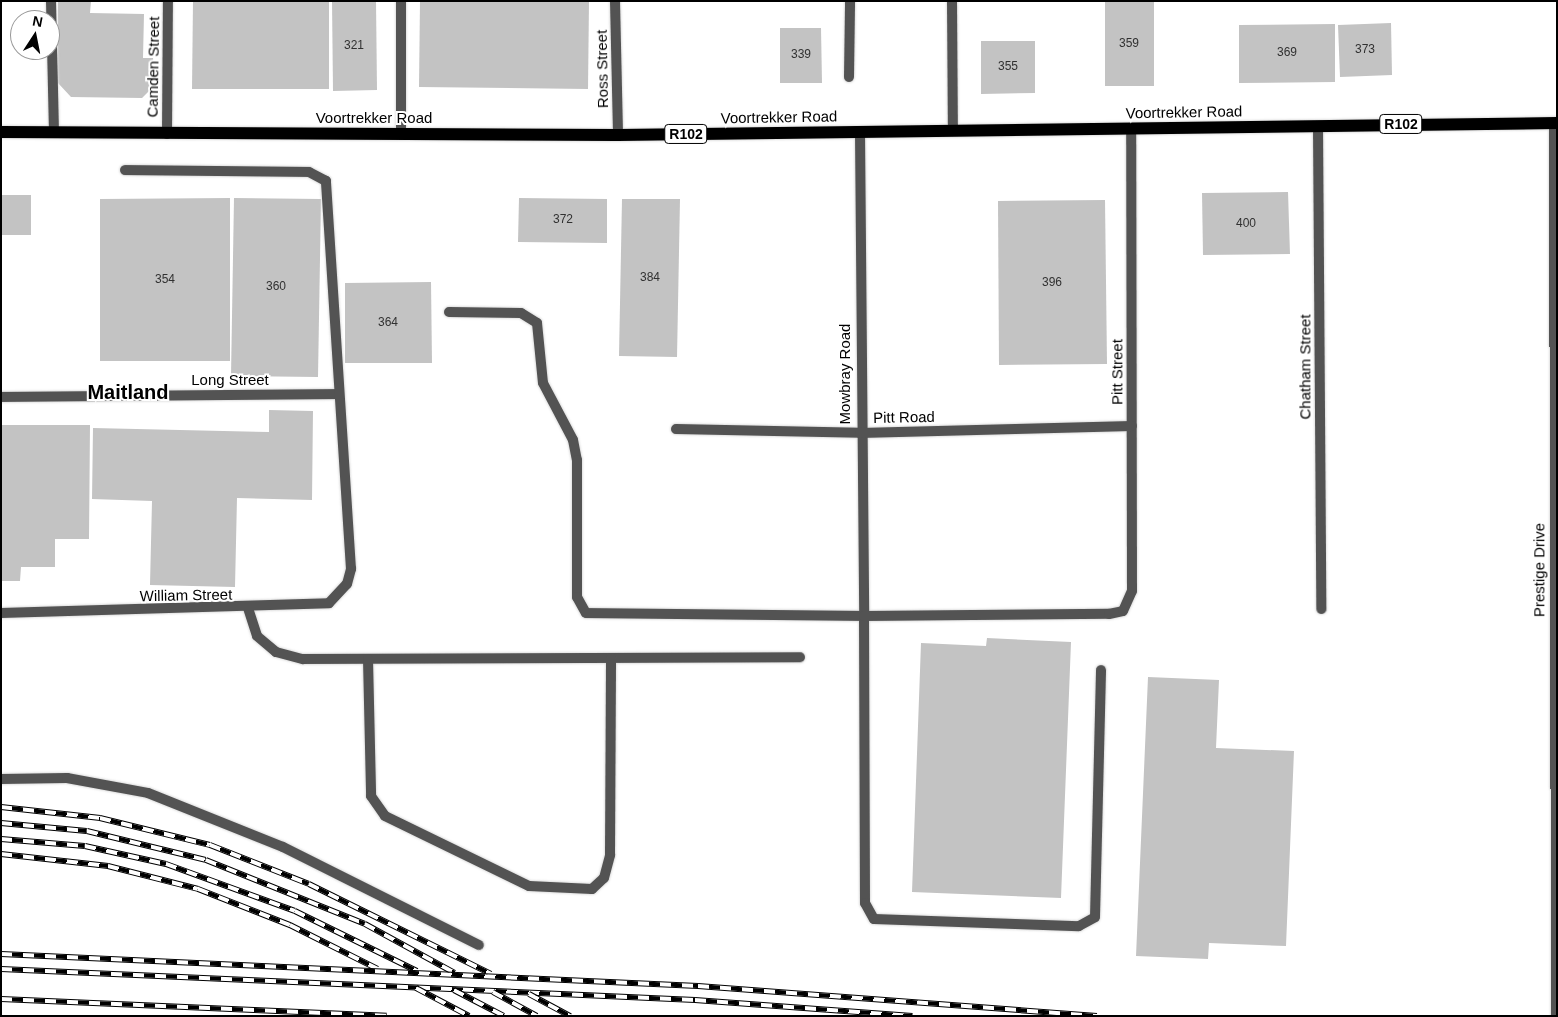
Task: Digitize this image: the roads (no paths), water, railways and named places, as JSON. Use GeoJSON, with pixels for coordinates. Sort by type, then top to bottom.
{"type":"FeatureCollection","features":[{"type":"Feature","properties":{"kind":"main road","name":"Voortrekker Road"},"geometry":{"type":"LineString","coordinates":[[1,132],[618,135],[1555,123]]}},
{"type":"Feature","properties":{"kind":"street"},"geometry":{"type":"LineString","coordinates":[[51,1],[54,132]]}},
{"type":"Feature","properties":{"kind":"street","name":"Camden Street"},"geometry":{"type":"LineString","coordinates":[[167,134],[168,1]]}},
{"type":"Feature","properties":{"kind":"street"},"geometry":{"type":"LineString","coordinates":[[401,1],[401,134]]}},
{"type":"Feature","properties":{"kind":"street","name":"Ross Street"},"geometry":{"type":"LineString","coordinates":[[616,1],[618,135]]}},
{"type":"Feature","properties":{"kind":"street"},"geometry":{"type":"LineString","coordinates":[[849,77],[850,1]]}},
{"type":"Feature","properties":{"kind":"street"},"geometry":{"type":"LineString","coordinates":[[952,1],[953,131]]}},
{"type":"Feature","properties":{"kind":"street","name":"Prestige Drive"},"geometry":{"type":"LineString","coordinates":[[1555,123],[1556,1016]]}},
{"type":"Feature","properties":{"kind":"street","name":"Chatham Street"},"geometry":{"type":"LineString","coordinates":[[1318,126],[1321,609]]}},
{"type":"Feature","properties":{"kind":"street","name":"Pitt Street"},"geometry":{"type":"LineString","coordinates":[[864,616],[1123,611],[1132,591],[1131,129]]}},
{"type":"Feature","properties":{"kind":"street","name":"Mowbray Road"},"geometry":{"type":"LineString","coordinates":[[860,132],[860,433],[864,616],[865,903],[867,912],[884,922],[1079,926],[1095,917],[1101,670]]}},
{"type":"Feature","properties":{"kind":"street"},"geometry":{"type":"LineString","coordinates":[[125,170],[309,172],[326,182],[339,394]]}},
{"type":"Feature","properties":{"kind":"street"},"geometry":{"type":"LineString","coordinates":[[449,312],[521,313],[537,323],[543,384],[572,440],[577,460],[577,597],[586,613],[864,616]]}},
{"type":"Feature","properties":{"kind":"street","name":"Long Street"},"geometry":{"type":"LineString","coordinates":[[1,397],[339,394]]}},
{"type":"Feature","properties":{"kind":"street","name":"William Street"},"geometry":{"type":"LineString","coordinates":[[1,613],[248,608],[330,603],[347,584],[351,569],[339,394]]}},
{"type":"Feature","properties":{"kind":"street","name":"Pitt Road"},"geometry":{"type":"LineString","coordinates":[[676,430],[860,433],[1132,426]]}},
{"type":"Feature","properties":{"kind":"street"},"geometry":{"type":"LineString","coordinates":[[248,608],[258,636],[276,652],[303,658],[800,657]]}},
{"type":"Feature","properties":{"kind":"street"},"geometry":{"type":"LineString","coordinates":[[368,659],[371,796],[385,816],[529,886],[592,889],[604,878],[610,855],[611,658]]}},
{"type":"Feature","properties":{"kind":"street"},"geometry":{"type":"LineString","coordinates":[[1,779],[67,778],[148,793],[284,847],[479,945]]}},
{"type":"Feature","properties":{"kind":"railway"},"geometry":{"type":"LineString","coordinates":[[1,807],[100,818],[210,845],[309,884],[491,974]]}},
{"type":"Feature","properties":{"kind":"railway"},"geometry":{"type":"LineString","coordinates":[[1,823],[87,831],[206,860],[365,924],[455,973]]}},
{"type":"Feature","properties":{"kind":"railway"},"geometry":{"type":"LineString","coordinates":[[1,839],[85,846],[166,864],[295,911],[417,971]]}},
{"type":"Feature","properties":{"kind":"railway"},"geometry":{"type":"LineString","coordinates":[[1,854],[108,866],[198,889],[290,925],[378,969]]}},
{"type":"Feature","properties":{"kind":"railway"},"geometry":{"type":"LineString","coordinates":[[1,954],[698,986],[1097,1016]]}},
{"type":"Feature","properties":{"kind":"railway"},"geometry":{"type":"LineString","coordinates":[[1,969],[695,1000],[912,1016]]}},
{"type":"Feature","properties":{"kind":"railway"},"geometry":{"type":"LineString","coordinates":[[416,988],[469,1016]]}},
{"type":"Feature","properties":{"kind":"railway"},"geometry":{"type":"LineString","coordinates":[[454,990],[504,1016]]}},
{"type":"Feature","properties":{"kind":"railway"},"geometry":{"type":"LineString","coordinates":[[493,992],[537,1016]]}},
{"type":"Feature","properties":{"kind":"railway"},"geometry":{"type":"LineString","coordinates":[[529,994],[570,1016]]}},
{"type":"Feature","properties":{"kind":"railway"},"geometry":{"type":"LineString","coordinates":[[1,999],[387,1016]]}},
{"type":"Feature","properties":{"kind":"district","name":"Maitland"},"geometry":{"type":"Point","coordinates":[128,392]}}]}
